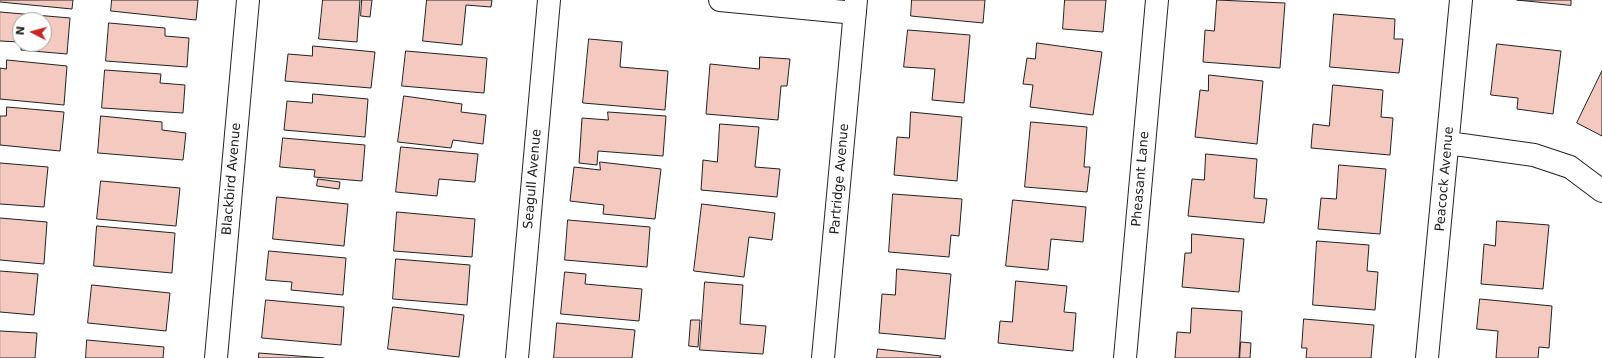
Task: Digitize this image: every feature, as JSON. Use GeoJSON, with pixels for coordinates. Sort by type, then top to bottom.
{"type":"FeatureCollection","features":[{"type":"Feature","properties":{"kind":"street","name":"Blackbird Avenue"},"geometry":{"type":"LineString","coordinates":[[216,358],[248,0]]}},
{"type":"Feature","properties":{"kind":"street","name":"Seagull Avenue"},"geometry":{"type":"LineString","coordinates":[[517,358],[549,0]]}},
{"type":"Feature","properties":{"kind":"street"},"geometry":{"type":"LineString","coordinates":[[720,0],[856,7]]}},
{"type":"Feature","properties":{"kind":"street","name":"Pheasant Lane"},"geometry":{"type":"LineString","coordinates":[[1125,358],[1157,0]]}},
{"type":"Feature","properties":{"kind":"street","name":"Peacock Avenue"},"geometry":{"type":"LineString","coordinates":[[1427,358],[1461,0]]}},
{"type":"Feature","properties":{"kind":"street","name":"Partridge Avenue"},"geometry":{"type":"LineString","coordinates":[[823,358],[856,7]]}},
{"type":"Feature","properties":{"kind":"street"},"geometry":{"type":"LineString","coordinates":[[1448,143],[1534,155],[1570,167],[1602,191]]}},
{"type":"Feature","properties":{"kind":"building"},"geometry":{"type":"Polygon","coordinates":[[[0,0],[73,0],[72,9],[0,2],[0,0]]]}},
{"type":"Feature","properties":{"kind":"building"},"geometry":{"type":"Polygon","coordinates":[[[112,0],[198,0],[196,20],[111,11],[112,0]]]}},
{"type":"Feature","properties":{"kind":"building"},"geometry":{"type":"Polygon","coordinates":[[[323,0],[360,0],[357,42],[319,39],[323,0]]]}},
{"type":"Feature","properties":{"kind":"building"},"geometry":{"type":"Polygon","coordinates":[[[362,0],[372,0],[370,17],[361,16],[362,0]]]}},
{"type":"Feature","properties":{"kind":"building"},"geometry":{"type":"Polygon","coordinates":[[[427,0],[492,0],[491,7],[466,5],[462,45],[423,41],[427,0]]]}},
{"type":"Feature","properties":{"kind":"building"},"geometry":{"type":"Polygon","coordinates":[[[912,0],[985,0],[983,23],[911,16],[912,0]]]}},
{"type":"Feature","properties":{"kind":"building"},"geometry":{"type":"Polygon","coordinates":[[[1065,0],[1106,0],[1103,32],[1063,29],[1065,0]]]}},
{"type":"Feature","properties":{"kind":"building"},"geometry":{"type":"Polygon","coordinates":[[[1217,0],[1285,3],[1280,68],[1203,62],[1205,30],[1214,31],[1217,0]]]}},
{"type":"Feature","properties":{"kind":"building"},"geometry":{"type":"Polygon","coordinates":[[[1517,0],[1571,0],[1571,5],[1517,0]]]}},
{"type":"Feature","properties":{"kind":"building"},"geometry":{"type":"Polygon","coordinates":[[[0,12],[12,13],[12,42],[0,41],[0,12]]]}},
{"type":"Feature","properties":{"kind":"building"},"geometry":{"type":"Polygon","coordinates":[[[1334,14],[1395,19],[1394,39],[1403,39],[1399,73],[1330,67],[1334,14]]]}},
{"type":"Feature","properties":{"kind":"building"},"geometry":{"type":"Polygon","coordinates":[[[52,16],[70,18],[67,54],[44,52],[52,52],[52,16]]]}},
{"type":"Feature","properties":{"kind":"building"},"geometry":{"type":"Polygon","coordinates":[[[109,23],[165,28],[165,36],[189,38],[187,67],[106,61],[109,23]]]}},
{"type":"Feature","properties":{"kind":"building"},"geometry":{"type":"Polygon","coordinates":[[[908,30],[970,35],[964,103],[932,100],[935,69],[904,67],[908,30]]]}},
{"type":"Feature","properties":{"kind":"building"},"geometry":{"type":"Polygon","coordinates":[[[589,39],[622,42],[620,67],[668,71],[665,110],[583,103],[589,39]]]}},
{"type":"Feature","properties":{"kind":"building"},"geometry":{"type":"Polygon","coordinates":[[[1037,43],[1102,52],[1093,115],[1030,107],[1033,85],[1023,84],[1027,58],[1035,59],[1037,43]]]}},
{"type":"Feature","properties":{"kind":"building"},"geometry":{"type":"Polygon","coordinates":[[[1497,44],[1561,51],[1553,114],[1517,109],[1518,98],[1491,95],[1497,44]]]}},
{"type":"Feature","properties":{"kind":"building"},"geometry":{"type":"Polygon","coordinates":[[[313,46],[375,52],[371,88],[285,81],[288,54],[312,56],[313,46]]]}},
{"type":"Feature","properties":{"kind":"building"},"geometry":{"type":"Polygon","coordinates":[[[406,51],[487,58],[484,93],[402,86],[406,51]]]}},
{"type":"Feature","properties":{"kind":"building"},"geometry":{"type":"Polygon","coordinates":[[[760,57],[790,59],[787,86],[781,86],[778,120],[706,114],[710,64],[759,69],[760,57]]]}},
{"type":"Feature","properties":{"kind":"building"},"geometry":{"type":"Polygon","coordinates":[[[7,60],[67,66],[64,105],[0,99],[0,68],[6,69],[7,60]]]}},
{"type":"Feature","properties":{"kind":"building"},"geometry":{"type":"Polygon","coordinates":[[[105,70],[161,74],[160,83],[185,85],[183,113],[102,108],[105,70]]]}},
{"type":"Feature","properties":{"kind":"building"},"geometry":{"type":"Polygon","coordinates":[[[1602,71],[1602,136],[1577,123],[1602,71]]]}},
{"type":"Feature","properties":{"kind":"building"},"geometry":{"type":"Polygon","coordinates":[[[1209,75],[1263,81],[1257,144],[1195,137],[1200,90],[1208,91],[1209,75]]]}},
{"type":"Feature","properties":{"kind":"building"},"geometry":{"type":"Polygon","coordinates":[[[1333,85],[1383,90],[1381,117],[1393,118],[1390,155],[1311,148],[1313,124],[1329,126],[1333,85]]]}},
{"type":"Feature","properties":{"kind":"building"},"geometry":{"type":"Polygon","coordinates":[[[313,94],[368,99],[365,137],[284,130],[287,101],[312,103],[313,94]]]}},
{"type":"Feature","properties":{"kind":"building"},"geometry":{"type":"Polygon","coordinates":[[[404,96],[462,104],[461,112],[486,115],[483,144],[453,140],[451,148],[398,142],[404,96]]]}},
{"type":"Feature","properties":{"kind":"building"},"geometry":{"type":"Polygon","coordinates":[[[7,107],[64,112],[60,151],[0,145],[0,116],[6,116],[7,107]]]}},
{"type":"Feature","properties":{"kind":"building"},"geometry":{"type":"Polygon","coordinates":[[[608,112],[666,116],[663,156],[598,151],[597,165],[579,163],[582,118],[608,120],[608,112]]]}},
{"type":"Feature","properties":{"kind":"building"},"geometry":{"type":"Polygon","coordinates":[[[911,112],[962,117],[957,181],[894,175],[897,137],[909,138],[911,112]]]}},
{"type":"Feature","properties":{"kind":"building"},"geometry":{"type":"Polygon","coordinates":[[[101,116],[162,122],[162,130],[186,133],[183,160],[98,153],[101,116]]]}},
{"type":"Feature","properties":{"kind":"building"},"geometry":{"type":"Polygon","coordinates":[[[1031,122],[1087,127],[1084,167],[1090,167],[1087,192],[1025,187],[1031,122]]]}},
{"type":"Feature","properties":{"kind":"building"},"geometry":{"type":"Polygon","coordinates":[[[720,124],[759,127],[755,167],[780,169],[777,197],[701,190],[703,160],[717,162],[720,124]]]}},
{"type":"Feature","properties":{"kind":"building"},"geometry":{"type":"Polygon","coordinates":[[[283,138],[365,145],[362,181],[314,177],[315,170],[280,167],[283,138]]]}},
{"type":"Feature","properties":{"kind":"building"},"geometry":{"type":"Polygon","coordinates":[[[401,147],[478,154],[475,182],[439,179],[437,196],[396,192],[401,147]]]}},
{"type":"Feature","properties":{"kind":"building"},"geometry":{"type":"Polygon","coordinates":[[[1206,154],[1257,159],[1254,198],[1267,199],[1264,223],[1188,216],[1192,179],[1204,180],[1206,154]]]}},
{"type":"Feature","properties":{"kind":"building"},"geometry":{"type":"Polygon","coordinates":[[[600,162],[661,169],[655,219],[603,214],[604,205],[570,201],[574,167],[600,170],[600,162]]]}},
{"type":"Feature","properties":{"kind":"building"},"geometry":{"type":"Polygon","coordinates":[[[0,163],[48,167],[44,207],[0,204],[0,163]]]}},
{"type":"Feature","properties":{"kind":"building"},"geometry":{"type":"Polygon","coordinates":[[[1339,165],[1386,169],[1380,234],[1318,229],[1321,198],[1336,199],[1339,165]]]}},
{"type":"Feature","properties":{"kind":"building"},"geometry":{"type":"Polygon","coordinates":[[[318,179],[340,182],[339,189],[317,186],[318,179]]]}},
{"type":"Feature","properties":{"kind":"building"},"geometry":{"type":"Polygon","coordinates":[[[101,181],[180,188],[176,226],[97,219],[101,181]]]}},
{"type":"Feature","properties":{"kind":"building"},"geometry":{"type":"Polygon","coordinates":[[[893,194],[962,199],[959,236],[951,235],[949,257],[889,252],[893,194]]]}},
{"type":"Feature","properties":{"kind":"building"},"geometry":{"type":"Polygon","coordinates":[[[277,197],[348,204],[344,246],[273,239],[277,197]]]}},
{"type":"Feature","properties":{"kind":"building"},"geometry":{"type":"Polygon","coordinates":[[[1013,200],[1086,207],[1083,242],[1051,239],[1048,270],[1006,266],[1013,200]]]}},
{"type":"Feature","properties":{"kind":"building"},"geometry":{"type":"Polygon","coordinates":[[[702,204],[775,213],[772,240],[749,237],[744,277],[694,271],[702,204]]]}},
{"type":"Feature","properties":{"kind":"building"},"geometry":{"type":"Polygon","coordinates":[[[397,212],[475,219],[472,257],[394,251],[397,212]]]}},
{"type":"Feature","properties":{"kind":"building"},"geometry":{"type":"Polygon","coordinates":[[[0,218],[47,222],[44,264],[0,260],[0,218]]]}},
{"type":"Feature","properties":{"kind":"building"},"geometry":{"type":"Polygon","coordinates":[[[568,220],[650,227],[647,267],[565,260],[568,220]]]}},
{"type":"Feature","properties":{"kind":"building"},"geometry":{"type":"Polygon","coordinates":[[[1497,221],[1549,225],[1543,289],[1481,284],[1484,244],[1495,246],[1497,221]]]}},
{"type":"Feature","properties":{"kind":"building"},"geometry":{"type":"Polygon","coordinates":[[[97,226],[175,233],[172,273],[94,266],[97,226]]]}},
{"type":"Feature","properties":{"kind":"building"},"geometry":{"type":"Polygon","coordinates":[[[1192,234],[1244,239],[1239,292],[1182,287],[1185,253],[1191,253],[1192,234]]]}},
{"type":"Feature","properties":{"kind":"building"},"geometry":{"type":"Polygon","coordinates":[[[1317,241],[1369,245],[1367,271],[1378,272],[1375,310],[1313,305],[1317,241]]]}},
{"type":"Feature","properties":{"kind":"building"},"geometry":{"type":"Polygon","coordinates":[[[269,251],[346,258],[343,295],[291,290],[292,282],[266,280],[269,251]]]}},
{"type":"Feature","properties":{"kind":"building"},"geometry":{"type":"Polygon","coordinates":[[[396,259],[470,265],[467,305],[393,299],[396,259]]]}},
{"type":"Feature","properties":{"kind":"building"},"geometry":{"type":"Polygon","coordinates":[[[897,269],[951,274],[945,339],[879,333],[882,294],[895,295],[897,269]]]}},
{"type":"Feature","properties":{"kind":"building"},"geometry":{"type":"Polygon","coordinates":[[[0,271],[38,274],[34,315],[0,312],[0,271]]]}},
{"type":"Feature","properties":{"kind":"building"},"geometry":{"type":"Polygon","coordinates":[[[565,272],[586,274],[585,284],[642,289],[639,321],[561,314],[565,272]]]}},
{"type":"Feature","properties":{"kind":"building"},"geometry":{"type":"Polygon","coordinates":[[[1016,281],[1067,286],[1064,312],[1076,313],[1073,351],[998,343],[1000,321],[1012,322],[1016,281]]]}},
{"type":"Feature","properties":{"kind":"building"},"geometry":{"type":"Polygon","coordinates":[[[705,282],[743,285],[740,324],[766,326],[763,354],[700,350],[705,282]]]}},
{"type":"Feature","properties":{"kind":"building"},"geometry":{"type":"Polygon","coordinates":[[[92,285],[170,293],[166,331],[88,323],[92,285]]]}},
{"type":"Feature","properties":{"kind":"building"},"geometry":{"type":"Polygon","coordinates":[[[1480,299],[1552,306],[1549,348],[1539,347],[1538,358],[1496,358],[1498,331],[1477,329],[1480,299]]]}},
{"type":"Feature","properties":{"kind":"building"},"geometry":{"type":"Polygon","coordinates":[[[266,300],[344,307],[341,345],[262,338],[266,300]]]}},
{"type":"Feature","properties":{"kind":"building"},"geometry":{"type":"Polygon","coordinates":[[[393,307],[464,315],[459,357],[388,349],[393,307]]]}},
{"type":"Feature","properties":{"kind":"building"},"geometry":{"type":"Polygon","coordinates":[[[1192,308],[1242,311],[1239,358],[1175,358],[1177,332],[1190,333],[1192,308]]]}},
{"type":"Feature","properties":{"kind":"building"},"geometry":{"type":"Polygon","coordinates":[[[1304,319],[1374,325],[1371,358],[1306,358],[1307,348],[1302,348],[1304,319]]]}},
{"type":"Feature","properties":{"kind":"building"},"geometry":{"type":"Polygon","coordinates":[[[691,320],[700,320],[698,347],[689,346],[691,320]]]}},
{"type":"Feature","properties":{"kind":"building"},"geometry":{"type":"Polygon","coordinates":[[[557,323],[635,330],[632,358],[554,358],[557,323]]]}},
{"type":"Feature","properties":{"kind":"building"},"geometry":{"type":"Polygon","coordinates":[[[0,331],[37,333],[35,358],[0,358],[0,331]]]}},
{"type":"Feature","properties":{"kind":"building"},"geometry":{"type":"Polygon","coordinates":[[[87,340],[164,347],[163,358],[86,358],[87,340]]]}},
{"type":"Feature","properties":{"kind":"building"},"geometry":{"type":"Polygon","coordinates":[[[1241,342],[1251,343],[1250,358],[1240,358],[1241,342]]]}},
{"type":"Feature","properties":{"kind":"building"},"geometry":{"type":"Polygon","coordinates":[[[878,349],[941,356],[940,358],[877,358],[878,349]]]}},
{"type":"Feature","properties":{"kind":"building"},"geometry":{"type":"Polygon","coordinates":[[[259,353],[324,358],[259,358],[259,353]]]}}]}
